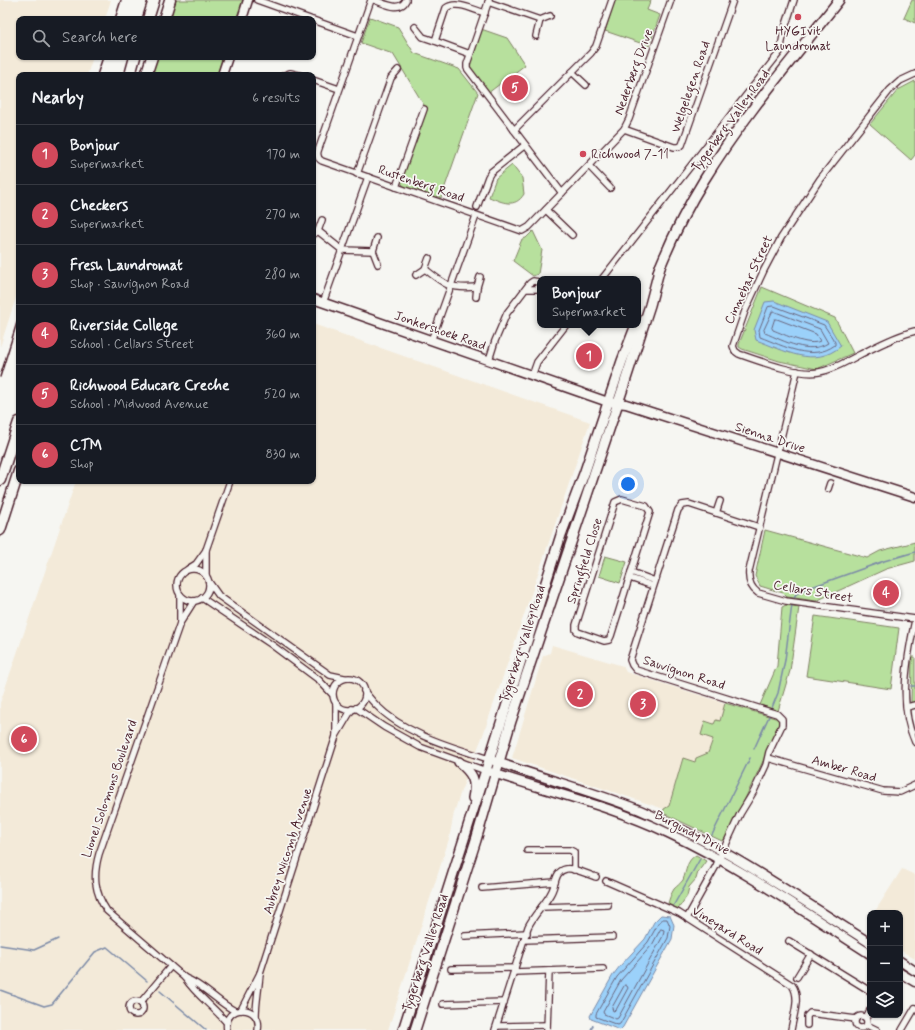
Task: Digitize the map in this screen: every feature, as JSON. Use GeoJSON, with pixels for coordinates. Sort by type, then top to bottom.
{"type":"FeatureCollection","features":[{"type":"Feature","properties":{"kind":"highway"},"geometry":{"type":"LineString","coordinates":[[149,16],[154,0]]}},
{"type":"Feature","properties":{"kind":"highway"},"geometry":{"type":"LineString","coordinates":[[165,16],[170,0]]}},
{"type":"Feature","properties":{"kind":"highway"},"geometry":{"type":"LineString","coordinates":[[131,72],[135,60]]}},
{"type":"Feature","properties":{"kind":"highway"},"geometry":{"type":"LineString","coordinates":[[147,72],[151,60]]}},
{"type":"Feature","properties":{"kind":"highway"},"geometry":{"type":"LineString","coordinates":[[0,480],[16,431]]}},
{"type":"Feature","properties":{"kind":"highway"},"geometry":{"type":"LineString","coordinates":[[0,530],[16,480]]}},
{"type":"Feature","properties":{"kind":"main road"},"geometry":{"type":"LineString","coordinates":[[243,16],[248,0]]}},
{"type":"Feature","properties":{"kind":"main road","name":"Tygerberg Valley Road"},"geometry":{"type":"LineString","coordinates":[[641,314],[683,217],[703,180],[750,114],[839,0]]}},
{"type":"Feature","properties":{"kind":"main road"},"geometry":{"type":"LineString","coordinates":[[223,72],[227,60]]}},
{"type":"Feature","properties":{"kind":"main road","name":"Tygerberg Valley Road"},"geometry":{"type":"LineString","coordinates":[[415,1030],[476,840],[498,763],[567,551],[618,403],[650,305],[660,267]]}},
{"type":"Feature","properties":{"kind":"main road","name":"Jonkershoek Road"},"geometry":{"type":"LineString","coordinates":[[316,300],[608,402]]}},
{"type":"Feature","properties":{"kind":"main road","name":"Tygerberg Valley Road"},"geometry":{"type":"LineString","coordinates":[[403,1030],[559,543],[586,471],[622,361],[635,328]]}},
{"type":"Feature","properties":{"kind":"main road","name":"Sienna Drive"},"geometry":{"type":"LineString","coordinates":[[608,402],[641,409],[915,497]]}},
{"type":"Feature","properties":{"kind":"main road","name":"Burgundy Drive"},"geometry":{"type":"LineString","coordinates":[[489,760],[640,810],[723,851],[867,940]]}},
{"type":"Feature","properties":{"kind":"main road"},"geometry":{"type":"LineString","coordinates":[[458,762],[471,774],[474,780],[474,788],[466,820],[465,836]]}},
{"type":"Feature","properties":{"kind":"main road","name":"Burgundy Drive"},"geometry":{"type":"LineString","coordinates":[[486,771],[604,807],[635,818],[674,836],[719,859],[867,952]]}},
{"type":"Feature","properties":{"kind":"main road"},"geometry":{"type":"LineString","coordinates":[[903,963],[915,971]]}},
{"type":"Feature","properties":{"kind":"main road"},"geometry":{"type":"LineString","coordinates":[[903,975],[915,982]]}},
{"type":"Feature","properties":{"kind":"street"},"geometry":{"type":"LineString","coordinates":[[257,0],[302,16]]}},
{"type":"Feature","properties":{"kind":"street"},"geometry":{"type":"LineString","coordinates":[[316,81],[339,90],[371,0]]}},
{"type":"Feature","properties":{"kind":"street"},"geometry":{"type":"LineString","coordinates":[[374,0],[397,7],[402,5],[406,0]]}},
{"type":"Feature","properties":{"kind":"street"},"geometry":{"type":"LineString","coordinates":[[514,130],[591,53],[596,46],[612,0]]}},
{"type":"Feature","properties":{"kind":"street","name":"Nederberg Drive"},"geometry":{"type":"LineString","coordinates":[[524,230],[546,210],[624,129],[629,119],[671,0]]}},
{"type":"Feature","properties":{"kind":"street","name":"Welgelegen Road"},"geometry":{"type":"LineString","coordinates":[[624,129],[674,147],[679,147],[682,144],[733,0]]}},
{"type":"Feature","properties":{"kind":"street"},"geometry":{"type":"LineString","coordinates":[[604,276],[780,52],[784,30],[794,0]]}},
{"type":"Feature","properties":{"kind":"street"},"geometry":{"type":"LineString","coordinates":[[550,16],[540,20],[489,1],[467,64],[469,71],[562,193]]}},
{"type":"Feature","properties":{"kind":"street"},"geometry":{"type":"LineString","coordinates":[[435,41],[446,8],[449,5],[461,5],[485,13]]}},
{"type":"Feature","properties":{"kind":"street"},"geometry":{"type":"LineString","coordinates":[[536,36],[540,20]]}},
{"type":"Feature","properties":{"kind":"street"},"geometry":{"type":"LineString","coordinates":[[316,21],[358,36]]}},
{"type":"Feature","properties":{"kind":"street"},"geometry":{"type":"LineString","coordinates":[[415,27],[423,37],[470,54]]}},
{"type":"Feature","properties":{"kind":"street"},"geometry":{"type":"LineString","coordinates":[[357,174],[391,78],[398,70]]}},
{"type":"Feature","properties":{"kind":"street"},"geometry":{"type":"LineString","coordinates":[[572,72],[586,86]]}},
{"type":"Feature","properties":{"kind":"street","name":"Cinnebar Street"},"geometry":{"type":"LineString","coordinates":[[915,74],[900,81],[890,90],[812,190],[777,244],[745,311],[733,343],[735,351],[739,354],[779,367],[814,373],[846,362],[897,336],[915,331]]}},
{"type":"Feature","properties":{"kind":"street","name":"Rustenberg Road"},"geometry":{"type":"LineString","coordinates":[[339,90],[318,151],[318,157],[322,161],[516,230],[524,230]]}},
{"type":"Feature","properties":{"kind":"street"},"geometry":{"type":"LineString","coordinates":[[396,187],[424,109]]}},
{"type":"Feature","properties":{"kind":"street"},"geometry":{"type":"LineString","coordinates":[[477,207],[488,176],[491,172],[525,145]]}},
{"type":"Feature","properties":{"kind":"street"},"geometry":{"type":"LineString","coordinates":[[589,166],[610,188]]}},
{"type":"Feature","properties":{"kind":"street"},"geometry":{"type":"LineString","coordinates":[[323,303],[368,177]]}},
{"type":"Feature","properties":{"kind":"street"},"geometry":{"type":"LineString","coordinates":[[546,210],[572,235]]}},
{"type":"Feature","properties":{"kind":"street"},"geometry":{"type":"LineString","coordinates":[[431,341],[476,216]]}},
{"type":"Feature","properties":{"kind":"street"},"geometry":{"type":"LineString","coordinates":[[316,231],[322,220]]}},
{"type":"Feature","properties":{"kind":"street"},"geometry":{"type":"LineString","coordinates":[[316,234],[342,250],[373,251]]}},
{"type":"Feature","properties":{"kind":"street"},"geometry":{"type":"LineString","coordinates":[[377,238],[373,251],[378,264]]}},
{"type":"Feature","properties":{"kind":"street"},"geometry":{"type":"LineString","coordinates":[[416,275],[425,269],[429,258]]}},
{"type":"Feature","properties":{"kind":"street"},"geometry":{"type":"LineString","coordinates":[[425,269],[442,283],[450,287],[477,287]]}},
{"type":"Feature","properties":{"kind":"street"},"geometry":{"type":"LineString","coordinates":[[476,297],[480,277]]}},
{"type":"Feature","properties":{"kind":"street"},"geometry":{"type":"LineString","coordinates":[[489,360],[507,313],[526,289]]}},
{"type":"Feature","properties":{"kind":"street"},"geometry":{"type":"LineString","coordinates":[[532,376],[537,362],[564,328]]}},
{"type":"Feature","properties":{"kind":"street","name":"Cellars Street"},"geometry":{"type":"LineString","coordinates":[[796,370],[759,526],[749,571],[749,580],[758,593],[786,601],[915,620]]}},
{"type":"Feature","properties":{"kind":"street"},"geometry":{"type":"LineString","coordinates":[[209,582],[208,591],[202,598],[194,601],[188,600],[180,595],[177,587],[178,578],[184,571],[196,564],[206,550],[229,484]]}},
{"type":"Feature","properties":{"kind":"street","name":"Springfield Close"},"geometry":{"type":"LineString","coordinates":[[622,499],[646,506],[650,512],[630,575],[609,640],[604,641],[578,632],[576,630],[576,625],[615,502],[622,499]]}},
{"type":"Feature","properties":{"kind":"street"},"geometry":{"type":"LineString","coordinates":[[716,513],[720,502]]}},
{"type":"Feature","properties":{"kind":"street","name":"Sauvignon Road"},"geometry":{"type":"LineString","coordinates":[[687,918],[719,859],[740,814],[754,792],[769,752],[782,725],[782,719],[777,714],[640,671],[633,667],[630,663],[631,657],[679,508],[684,504],[689,504],[759,526]]}},
{"type":"Feature","properties":{"kind":"street"},"geometry":{"type":"LineString","coordinates":[[206,550],[206,576]]}},
{"type":"Feature","properties":{"kind":"street"},"geometry":{"type":"LineString","coordinates":[[188,569],[197,569],[206,576],[219,596],[329,674],[344,678],[354,678],[359,681],[364,691],[376,705],[385,713],[414,732],[429,739],[489,760]]}},
{"type":"Feature","properties":{"kind":"street"},"geometry":{"type":"LineString","coordinates":[[630,575],[654,583]]}},
{"type":"Feature","properties":{"kind":"street","name":"Lionel Solomons Boulevard"},"geometry":{"type":"LineString","coordinates":[[180,595],[180,623]]}},
{"type":"Feature","properties":{"kind":"street"},"geometry":{"type":"LineString","coordinates":[[202,598],[272,645],[320,680],[332,694],[336,704],[344,709],[354,709],[400,737],[420,747],[486,771]]}},
{"type":"Feature","properties":{"kind":"street","name":"Lionel Solomons Boulevard"},"geometry":{"type":"LineString","coordinates":[[194,601],[180,623],[99,854],[95,872],[95,881],[97,893],[107,910],[185,978],[190,986],[219,1013],[227,1023]]}},
{"type":"Feature","properties":{"kind":"street"},"geometry":{"type":"LineString","coordinates":[[915,620],[907,662],[906,707],[909,728],[915,742]]}},
{"type":"Feature","properties":{"kind":"street"},"geometry":{"type":"LineString","coordinates":[[332,694],[335,685],[344,678]]}},
{"type":"Feature","properties":{"kind":"street"},"geometry":{"type":"LineString","coordinates":[[354,709],[362,702],[364,691]]}},
{"type":"Feature","properties":{"kind":"street","name":"Aubrey Wicomb Avenue"},"geometry":{"type":"LineString","coordinates":[[336,704],[336,736]]}},
{"type":"Feature","properties":{"kind":"street"},"geometry":{"type":"LineString","coordinates":[[906,707],[915,705]]}},
{"type":"Feature","properties":{"kind":"street","name":"Aubrey Wicomb Avenue"},"geometry":{"type":"LineString","coordinates":[[227,1023],[229,1016],[238,1011],[260,973],[336,736],[354,709]]}},
{"type":"Feature","properties":{"kind":"street","name":"Amber Road"},"geometry":{"type":"LineString","coordinates":[[768,758],[883,792],[900,792],[915,785]]}},
{"type":"Feature","properties":{"kind":"street"},"geometry":{"type":"LineString","coordinates":[[527,850],[570,850],[574,852],[575,855],[574,870]]}},
{"type":"Feature","properties":{"kind":"street"},"geometry":{"type":"LineString","coordinates":[[549,971],[547,1028],[496,1028],[530,922],[553,890],[557,876],[562,870],[569,868],[596,877]]}},
{"type":"Feature","properties":{"kind":"street","name":"Vineyard Road"},"geometry":{"type":"LineString","coordinates":[[606,881],[640,895],[687,918],[792,986],[796,992],[796,998],[791,1030]]}},
{"type":"Feature","properties":{"kind":"street"},"geometry":{"type":"LineString","coordinates":[[482,888],[555,882]]}},
{"type":"Feature","properties":{"kind":"street"},"geometry":{"type":"LineString","coordinates":[[542,907],[608,905]]}},
{"type":"Feature","properties":{"kind":"street"},"geometry":{"type":"LineString","coordinates":[[826,926],[831,918]]}},
{"type":"Feature","properties":{"kind":"street"},"geometry":{"type":"LineString","coordinates":[[465,936],[527,933]]}},
{"type":"Feature","properties":{"kind":"street"},"geometry":{"type":"LineString","coordinates":[[524,940],[612,937]]}},
{"type":"Feature","properties":{"kind":"street"},"geometry":{"type":"LineString","coordinates":[[789,941],[867,989]]}},
{"type":"Feature","properties":{"kind":"street"},"geometry":{"type":"LineString","coordinates":[[797,977],[811,954]]}},
{"type":"Feature","properties":{"kind":"street"},"geometry":{"type":"LineString","coordinates":[[140,1003],[171,966]]}},
{"type":"Feature","properties":{"kind":"street"},"geometry":{"type":"LineString","coordinates":[[451,969],[549,971],[603,969]]}},
{"type":"Feature","properties":{"kind":"street","name":"Aubrey Wicomb Avenue"},"geometry":{"type":"LineString","coordinates":[[259,1029],[256,1016],[256,1000],[260,983],[260,973]]}},
{"type":"Feature","properties":{"kind":"street","name":"Lionel Solomons Boulevard"},"geometry":{"type":"LineString","coordinates":[[185,978],[195,982],[219,1002],[238,1011],[248,1010],[256,1016]]}},
{"type":"Feature","properties":{"kind":"street"},"geometry":{"type":"LineString","coordinates":[[443,1004],[504,1002]]}},
{"type":"Feature","properties":{"kind":"street"},"geometry":{"type":"LineString","coordinates":[[902,1030],[915,1008]]}},
{"type":"Feature","properties":{"kind":"street"},"geometry":{"type":"LineString","coordinates":[[807,1025],[807,1016],[810,1013],[856,1019],[860,1016],[866,1018],[868,1021],[867,1025]]}},
{"type":"Feature","properties":{"kind":"street"},"geometry":{"type":"LineString","coordinates":[[856,1019],[855,1023],[858,1029],[864,1028],[867,1025]]}},
{"type":"Feature","properties":{"kind":"street"},"geometry":{"type":"LineString","coordinates":[[227,1023],[227,1030]]}},
{"type":"Feature","properties":{"kind":"street"},"geometry":{"type":"LineString","coordinates":[[867,1025],[877,1030]]}},
{"type":"Feature","properties":{"kind":"shaded area"},"geometry":{"type":"Polygon","coordinates":[[[0,0],[111,0],[106,16],[16,16],[16,60],[92,60],[88,72],[16,72],[16,297],[0,347],[0,0]]]}},
{"type":"Feature","properties":{"kind":"shaded area"},"geometry":{"type":"Polygon","coordinates":[[[316,325],[590,422],[483,735],[461,791],[454,813],[449,839],[388,1030],[0,1030],[0,703],[75,484],[316,484],[316,325]]]}},
{"type":"Feature","properties":{"kind":"shaded area"},"geometry":{"type":"Polygon","coordinates":[[[552,645],[623,666],[626,672],[725,703],[720,721],[715,724],[706,721],[713,739],[708,753],[696,758],[695,762],[683,759],[669,806],[664,809],[512,758],[543,656],[550,653],[552,645]]]}},
{"type":"Feature","properties":{"kind":"shaded area"},"geometry":{"type":"Polygon","coordinates":[[[902,869],[915,875],[915,959],[903,952],[903,910],[876,910],[902,869]]]}},
{"type":"Feature","properties":{"kind":"green space"},"geometry":{"type":"Polygon","coordinates":[[[175,0],[243,0],[237,16],[170,16],[175,0]]]}},
{"type":"Feature","properties":{"kind":"green space"},"geometry":{"type":"Polygon","coordinates":[[[615,0],[651,0],[647,10],[660,15],[649,46],[605,31],[615,0]]]}},
{"type":"Feature","properties":{"kind":"green space"},"geometry":{"type":"Polygon","coordinates":[[[912,0],[915,0],[915,23],[904,18],[912,0]]]}},
{"type":"Feature","properties":{"kind":"green space"},"geometry":{"type":"Polygon","coordinates":[[[370,17],[398,27],[414,53],[459,69],[478,93],[441,198],[437,196],[435,198],[404,187],[401,182],[427,110],[393,54],[361,43],[370,17]]]}},
{"type":"Feature","properties":{"kind":"green space"},"geometry":{"type":"Polygon","coordinates":[[[481,29],[507,38],[525,65],[488,93],[469,67],[481,29]]]}},
{"type":"Feature","properties":{"kind":"green space"},"geometry":{"type":"Polygon","coordinates":[[[156,60],[222,60],[218,72],[152,72],[156,60]]]}},
{"type":"Feature","properties":{"kind":"green space"},"geometry":{"type":"Polygon","coordinates":[[[915,81],[915,155],[911,160],[870,124],[898,90],[915,81]]]}},
{"type":"Feature","properties":{"kind":"green space"},"geometry":{"type":"Polygon","coordinates":[[[512,165],[522,178],[524,194],[517,202],[512,203],[503,202],[489,197],[496,178],[512,165]]]}},
{"type":"Feature","properties":{"kind":"green space"},"geometry":{"type":"Polygon","coordinates":[[[533,231],[542,250],[538,274],[533,276],[513,261],[522,239],[526,238],[533,231]]]}},
{"type":"Feature","properties":{"kind":"green space"},"geometry":{"type":"Polygon","coordinates":[[[762,287],[835,318],[853,353],[817,369],[779,361],[739,347],[762,287]]]}},
{"type":"Feature","properties":{"kind":"green space"},"geometry":{"type":"Polygon","coordinates":[[[765,530],[867,558],[880,551],[915,542],[915,561],[886,569],[816,601],[787,597],[783,593],[760,586],[755,576],[765,530]]]}},
{"type":"Feature","properties":{"kind":"green space"},"geometry":{"type":"Polygon","coordinates":[[[605,556],[627,562],[620,583],[599,576],[605,556]]]}},
{"type":"Feature","properties":{"kind":"green space"},"geometry":{"type":"Polygon","coordinates":[[[786,605],[799,607],[790,671],[778,711],[760,705],[777,666],[782,607],[786,605]]]}},
{"type":"Feature","properties":{"kind":"green space"},"geometry":{"type":"Polygon","coordinates":[[[815,616],[899,628],[891,689],[806,676],[815,616]]]}},
{"type":"Feature","properties":{"kind":"green space"},"geometry":{"type":"Polygon","coordinates":[[[912,657],[915,657],[915,705],[911,706],[912,657]]]}},
{"type":"Feature","properties":{"kind":"green space"},"geometry":{"type":"Polygon","coordinates":[[[725,703],[775,718],[777,717],[780,721],[780,726],[726,838],[722,841],[663,813],[664,809],[669,806],[683,758],[695,762],[696,758],[708,753],[713,739],[701,735],[705,721],[714,724],[716,720],[720,721],[725,703]]]}},
{"type":"Feature","properties":{"kind":"green space"},"geometry":{"type":"Polygon","coordinates":[[[696,855],[706,861],[698,872],[696,879],[689,887],[687,896],[678,909],[668,904],[670,898],[674,889],[683,880],[690,860],[696,855]]]}},
{"type":"Feature","properties":{"kind":"water"},"geometry":{"type":"Polygon","coordinates":[[[774,301],[827,322],[841,346],[831,353],[810,357],[788,352],[756,340],[754,330],[765,302],[774,301]]]}},
{"type":"Feature","properties":{"kind":"water"},"geometry":{"type":"Polygon","coordinates":[[[661,915],[670,916],[674,925],[672,939],[623,1027],[620,1030],[591,1019],[590,1016],[613,975],[645,939],[654,922],[661,915]]]}},
{"type":"Feature","properties":{"kind":"waterway"},"geometry":{"type":"LineString","coordinates":[[793,601],[796,594],[806,589],[884,561],[915,552]]}},
{"type":"Feature","properties":{"kind":"waterway"},"geometry":{"type":"LineString","coordinates":[[771,710],[778,693],[785,660],[792,604]]}},
{"type":"Feature","properties":{"kind":"waterway"},"geometry":{"type":"LineString","coordinates":[[754,749],[770,714]]}},
{"type":"Feature","properties":{"kind":"waterway"},"geometry":{"type":"LineString","coordinates":[[712,835],[750,758]]}},
{"type":"Feature","properties":{"kind":"waterway"},"geometry":{"type":"LineString","coordinates":[[672,908],[700,859]]}},
{"type":"Feature","properties":{"kind":"waterway"},"geometry":{"type":"LineString","coordinates":[[0,945],[34,950],[58,939]]}},
{"type":"Feature","properties":{"kind":"waterway"},"geometry":{"type":"LineString","coordinates":[[0,990],[44,1006],[52,1004],[95,952],[107,947],[147,981]]}},
{"type":"Feature","properties":{"kind":"waterway"},"geometry":{"type":"LineString","coordinates":[[160,991],[206,1030]]}},
{"type":"Feature","properties":{"kind":"waterway"},"geometry":{"type":"LineString","coordinates":[[591,1030],[593,1025]]}},
{"type":"Feature","properties":{"kind":"railway"},"geometry":{"type":"LineString","coordinates":[[116,16],[121,0]]}},
{"type":"Feature","properties":{"kind":"railway"},"geometry":{"type":"LineString","coordinates":[[98,72],[102,60]]}},
{"type":"Feature","properties":{"kind":"railway"},"geometry":{"type":"LineString","coordinates":[[0,377],[16,326]]}},
{"type":"Feature","properties":{"kind":"place","name":"HYGIvit Laundromat"},"geometry":{"type":"Point","coordinates":[798,17]}},
{"type":"Feature","properties":{"kind":"place","name":"Richwood Educare Creche"},"geometry":{"type":"Point","coordinates":[515,88]}},
{"type":"Feature","properties":{"kind":"place","name":"Richwood 7-11"},"geometry":{"type":"Point","coordinates":[583,154]}},
{"type":"Feature","properties":{"kind":"place","name":"Bonjour"},"geometry":{"type":"Point","coordinates":[589,356]}},
{"type":"Feature","properties":{"kind":"place","name":"Riverside College"},"geometry":{"type":"Point","coordinates":[886,593]}},
{"type":"Feature","properties":{"kind":"place","name":"Checkers"},"geometry":{"type":"Point","coordinates":[580,694]}},
{"type":"Feature","properties":{"kind":"place","name":"Fresh Laundromat"},"geometry":{"type":"Point","coordinates":[643,704]}},
{"type":"Feature","properties":{"kind":"place","name":"CTM"},"geometry":{"type":"Point","coordinates":[24,739]}}]}
